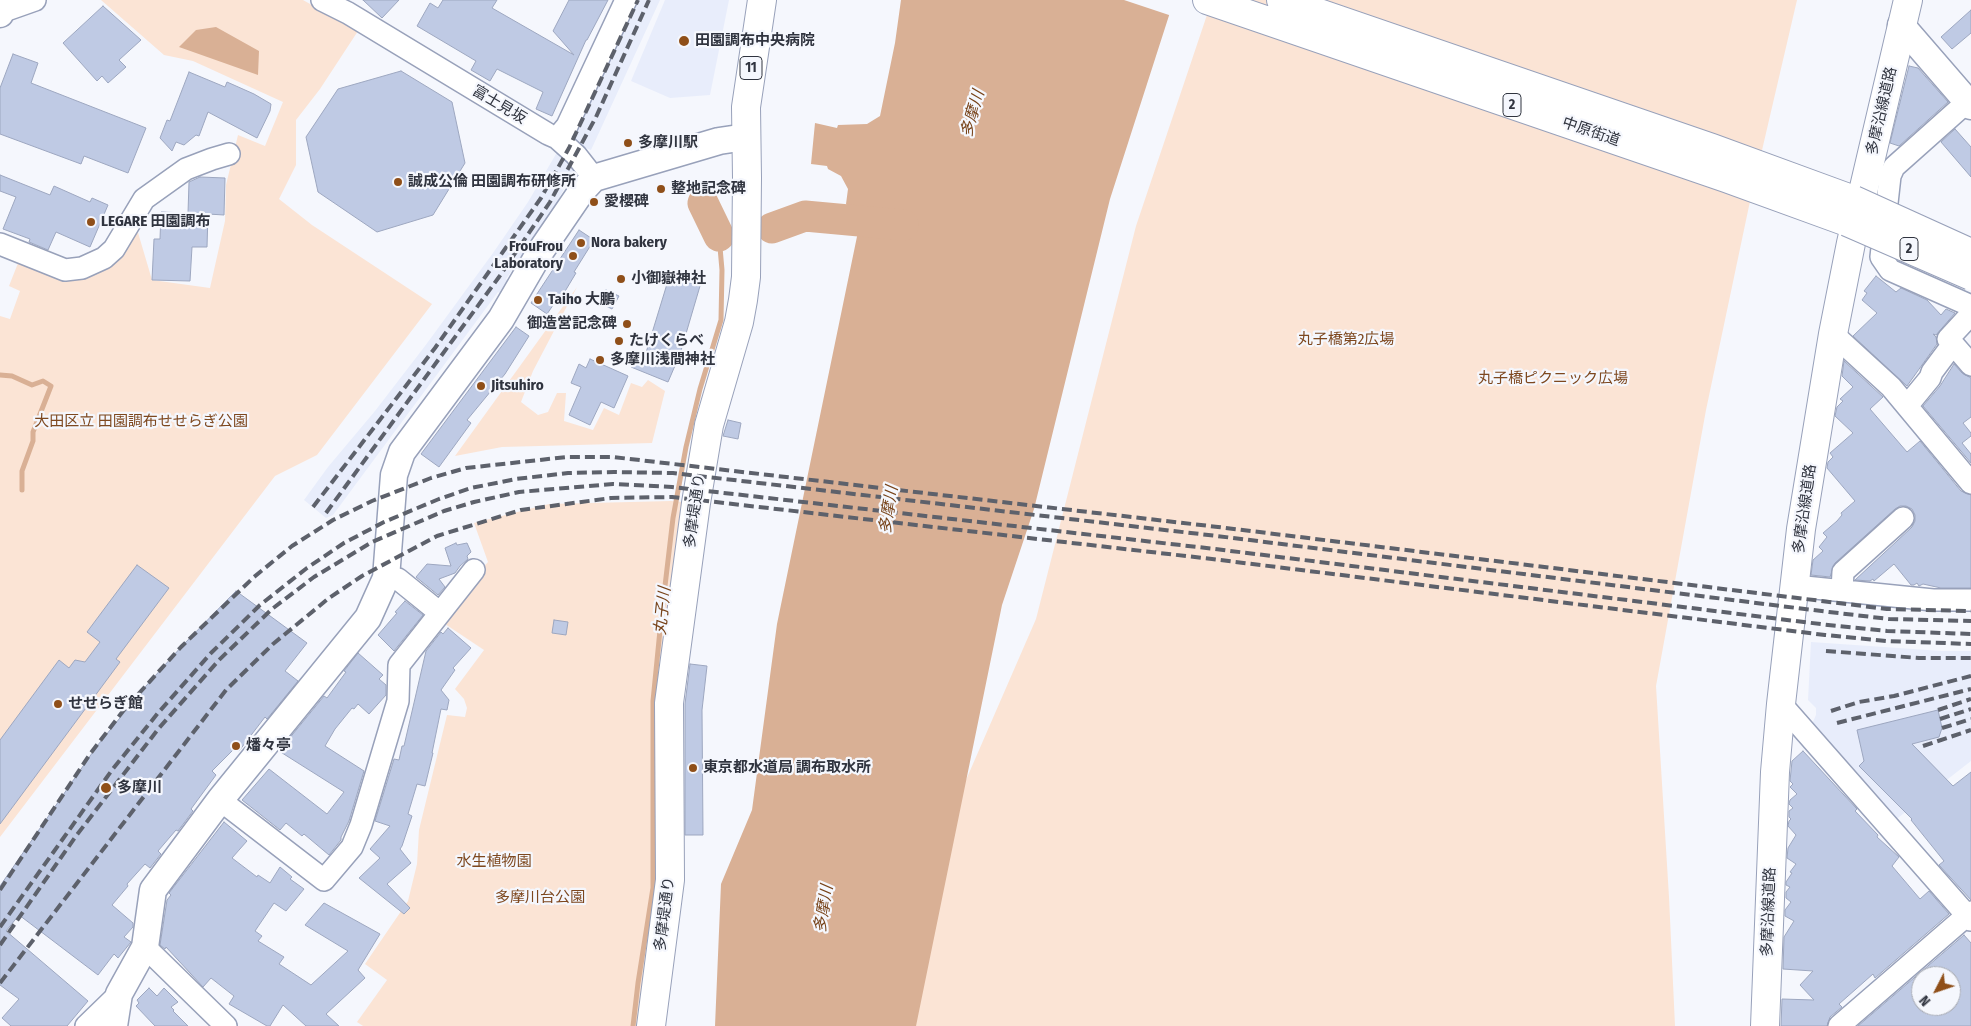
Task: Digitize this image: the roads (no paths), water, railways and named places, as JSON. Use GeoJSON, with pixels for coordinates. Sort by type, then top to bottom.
{"type":"FeatureCollection","features":[{"type":"Feature","properties":{"kind":"main road","name":"多摩堤通り"},"geometry":{"type":"LineString","coordinates":[[651,1026],[670,880],[669,703],[696,503],[709,426],[739,322],[743,300],[746,267],[747,96],[762,0]]}},
{"type":"Feature","properties":{"kind":"main road","name":"中原街道"},"geometry":{"type":"LineString","coordinates":[[1207,0],[1820,200],[1869,189],[1971,253]]}},
{"type":"Feature","properties":{"kind":"main road","name":"中原街道"},"geometry":{"type":"LineString","coordinates":[[1281,0],[1712,148],[1820,200]]}},
{"type":"Feature","properties":{"kind":"main road","name":"多摩沿線道路"},"geometry":{"type":"LineString","coordinates":[[1765,1026],[1775,772],[1780,704],[1801,529],[1833,334],[1869,189],[1904,13]]}},
{"type":"Feature","properties":{"kind":"main road","name":"中原街道"},"geometry":{"type":"LineString","coordinates":[[1869,189],[1971,276]]}},
{"type":"Feature","properties":{"kind":"street"},"geometry":{"type":"LineString","coordinates":[[2,9],[35,0]]}},
{"type":"Feature","properties":{"kind":"street","name":"富士見坂"},"geometry":{"type":"LineString","coordinates":[[322,0],[348,13],[557,138],[576,155],[594,178]]}},
{"type":"Feature","properties":{"kind":"street"},"geometry":{"type":"LineString","coordinates":[[557,138],[567,126],[626,0]]}},
{"type":"Feature","properties":{"kind":"street"},"geometry":{"type":"LineString","coordinates":[[1904,13],[1970,105],[1869,189],[1880,257],[1890,270],[1971,306]]}},
{"type":"Feature","properties":{"kind":"street"},"geometry":{"type":"LineString","coordinates":[[86,1026],[119,994],[145,947],[153,890],[220,800],[368,618],[386,578],[394,475],[402,452],[501,319],[540,252],[580,192],[594,178],[719,141],[746,137]]}},
{"type":"Feature","properties":{"kind":"street"},"geometry":{"type":"LineString","coordinates":[[0,244],[65,270],[82,268],[104,258],[114,249],[144,199],[186,169],[212,158],[229,154]]}},
{"type":"Feature","properties":{"kind":"street"},"geometry":{"type":"LineString","coordinates":[[1971,314],[1948,339],[1971,365]]}},
{"type":"Feature","properties":{"kind":"street"},"geometry":{"type":"LineString","coordinates":[[1833,334],[1891,387],[1971,483]]}},
{"type":"Feature","properties":{"kind":"street"},"geometry":{"type":"LineString","coordinates":[[1907,406],[1930,378],[1932,372],[1953,344]]}},
{"type":"Feature","properties":{"kind":"street"},"geometry":{"type":"LineString","coordinates":[[1842,590],[1842,572],[1903,518]]}},
{"type":"Feature","properties":{"kind":"street"},"geometry":{"type":"LineString","coordinates":[[220,800],[324,880],[352,847],[361,825],[398,700],[400,665],[474,570]]}},
{"type":"Feature","properties":{"kind":"street"},"geometry":{"type":"LineString","coordinates":[[386,578],[398,579],[440,612]]}},
{"type":"Feature","properties":{"kind":"street"},"geometry":{"type":"LineString","coordinates":[[1795,586],[1933,600],[1971,600]]}},
{"type":"Feature","properties":{"kind":"street"},"geometry":{"type":"LineString","coordinates":[[1780,704],[1970,916],[1843,1025]]}},
{"type":"Feature","properties":{"kind":"street"},"geometry":{"type":"LineString","coordinates":[[145,947],[226,1026]]}},
{"type":"Feature","properties":{"kind":"street"},"geometry":{"type":"LineString","coordinates":[[114,1026],[119,994]]}},
{"type":"Feature","properties":{"kind":"water"},"geometry":{"type":"Polygon","coordinates":[[[901,0],[1174,0],[1110,199],[1034,509],[1002,605],[916,1026],[715,1026],[721,884],[752,810],[777,624],[860,222],[846,204],[848,189],[841,176],[828,169],[827,166],[811,164],[815,123],[837,128],[838,125],[867,124],[880,116],[895,43],[901,0]]]}},
{"type":"Feature","properties":{"kind":"water"},"geometry":{"type":"Polygon","coordinates":[[[216,27],[259,51],[258,75],[179,47],[196,30],[216,27]]]}},
{"type":"Feature","properties":{"kind":"waterway","name":"丸子川"},"geometry":{"type":"LineString","coordinates":[[703,203],[719,236]]}},
{"type":"Feature","properties":{"kind":"waterway"},"geometry":{"type":"LineString","coordinates":[[772,228],[805,216],[903,225]]}},
{"type":"Feature","properties":{"kind":"waterway","name":"丸子川"},"geometry":{"type":"LineString","coordinates":[[633,1026],[653,888],[653,701],[661,620],[673,518],[686,447],[700,389],[721,320],[722,270],[719,236],[725,233]]}},
{"type":"Feature","properties":{"kind":"waterway"},"geometry":{"type":"LineString","coordinates":[[0,375],[12,376],[32,385],[43,381],[51,386],[33,432],[33,441],[22,471],[22,490]]}},
{"type":"Feature","properties":{"kind":"railway"},"geometry":{"type":"LineString","coordinates":[[313,507],[435,348],[541,198],[569,148],[638,0]]}},
{"type":"Feature","properties":{"kind":"railway"},"geometry":{"type":"LineString","coordinates":[[326,513],[499,277],[550,202],[596,117],[649,0]]}},
{"type":"Feature","properties":{"kind":"railway"},"geometry":{"type":"LineString","coordinates":[[0,890],[90,754],[123,711],[181,647],[254,577],[292,546],[333,520],[372,501],[431,478],[466,468],[567,457],[613,457],[1218,527],[1887,609],[1971,611]]}},
{"type":"Feature","properties":{"kind":"railway"},"geometry":{"type":"LineString","coordinates":[[0,927],[112,770],[158,713],[211,653],[260,605],[307,568],[344,543],[384,522],[471,488],[516,479],[568,473],[673,473],[1217,536],[1889,619],[1971,621]]}},
{"type":"Feature","properties":{"kind":"railway"},"geometry":{"type":"LineString","coordinates":[[0,945],[76,836],[159,728],[219,660],[272,609],[314,577],[372,542],[444,511],[519,492],[613,484],[672,487],[1215,549],[1828,625],[1887,631],[1971,634]]}},
{"type":"Feature","properties":{"kind":"railway"},"geometry":{"type":"LineString","coordinates":[[0,983],[226,690],[273,644],[329,598],[362,576],[437,536],[521,510],[611,498],[672,497],[1212,559],[1825,635],[1887,641],[1971,644]]}},
{"type":"Feature","properties":{"kind":"railway"},"geometry":{"type":"LineString","coordinates":[[1826,651],[1919,658],[1971,658]]}},
{"type":"Feature","properties":{"kind":"railway"},"geometry":{"type":"LineString","coordinates":[[1831,711],[1859,702],[1894,696],[1971,676]]}},
{"type":"Feature","properties":{"kind":"railway"},"geometry":{"type":"LineString","coordinates":[[1837,723],[1971,689]]}},
{"type":"Feature","properties":{"kind":"railway"},"geometry":{"type":"LineString","coordinates":[[1938,710],[1971,699]]}},
{"type":"Feature","properties":{"kind":"railway"},"geometry":{"type":"LineString","coordinates":[[1940,719],[1971,709]]}},
{"type":"Feature","properties":{"kind":"railway"},"geometry":{"type":"LineString","coordinates":[[1942,728],[1971,719]]}},
{"type":"Feature","properties":{"kind":"railway"},"geometry":{"type":"LineString","coordinates":[[1923,746],[1971,730]]}},
{"type":"Feature","properties":{"kind":"place","name":"田園調布中央病院"},"geometry":{"type":"Point","coordinates":[684,41]}},
{"type":"Feature","properties":{"kind":"place","name":"多摩川駅"},"geometry":{"type":"Point","coordinates":[628,143]}},
{"type":"Feature","properties":{"kind":"place","name":"誠成公倫 田園調布研修所"},"geometry":{"type":"Point","coordinates":[398,182]}},
{"type":"Feature","properties":{"kind":"place","name":"整地記念碑"},"geometry":{"type":"Point","coordinates":[661,189]}},
{"type":"Feature","properties":{"kind":"place","name":"愛櫻碑"},"geometry":{"type":"Point","coordinates":[594,202]}},
{"type":"Feature","properties":{"kind":"place","name":"LEGARE 田園調布"},"geometry":{"type":"Point","coordinates":[91,222]}},
{"type":"Feature","properties":{"kind":"place","name":"Nora bakery"},"geometry":{"type":"Point","coordinates":[581,243]}},
{"type":"Feature","properties":{"kind":"place","name":"FrouFrou Laboratory"},"geometry":{"type":"Point","coordinates":[573,256]}},
{"type":"Feature","properties":{"kind":"place","name":"小御嶽神社"},"geometry":{"type":"Point","coordinates":[621,279]}},
{"type":"Feature","properties":{"kind":"place","name":"Taiho 大鵬"},"geometry":{"type":"Point","coordinates":[538,300]}},
{"type":"Feature","properties":{"kind":"place","name":"御造営記念碑"},"geometry":{"type":"Point","coordinates":[627,324]}},
{"type":"Feature","properties":{"kind":"place","name":"たけくらべ"},"geometry":{"type":"Point","coordinates":[619,341]}},
{"type":"Feature","properties":{"kind":"place","name":"多摩川浅間神社"},"geometry":{"type":"Point","coordinates":[600,360]}},
{"type":"Feature","properties":{"kind":"place","name":"Jitsuhiro"},"geometry":{"type":"Point","coordinates":[481,386]}},
{"type":"Feature","properties":{"kind":"place","name":"せせらぎ館"},"geometry":{"type":"Point","coordinates":[58,704]}},
{"type":"Feature","properties":{"kind":"place","name":"燔々亭"},"geometry":{"type":"Point","coordinates":[236,746]}},
{"type":"Feature","properties":{"kind":"place","name":"東京都水道局 調布取水所"},"geometry":{"type":"Point","coordinates":[693,768]}},
{"type":"Feature","properties":{"kind":"place","name":"多摩川"},"geometry":{"type":"Point","coordinates":[106,788]}},
{"type":"Feature","properties":{"kind":"park label","name":"丸子橋第2広場"},"geometry":{"type":"Point","coordinates":[1346,340]}},
{"type":"Feature","properties":{"kind":"park label","name":"丸子橋ピクニック広場"},"geometry":{"type":"Point","coordinates":[1553,379]}},
{"type":"Feature","properties":{"kind":"park label","name":"大田区立 田園調布せせらぎ公園"},"geometry":{"type":"Point","coordinates":[141,422]}},
{"type":"Feature","properties":{"kind":"park label","name":"水生植物園"},"geometry":{"type":"Point","coordinates":[494,862]}},
{"type":"Feature","properties":{"kind":"park label","name":"多摩川台公園"},"geometry":{"type":"Point","coordinates":[540,898]}}]}
